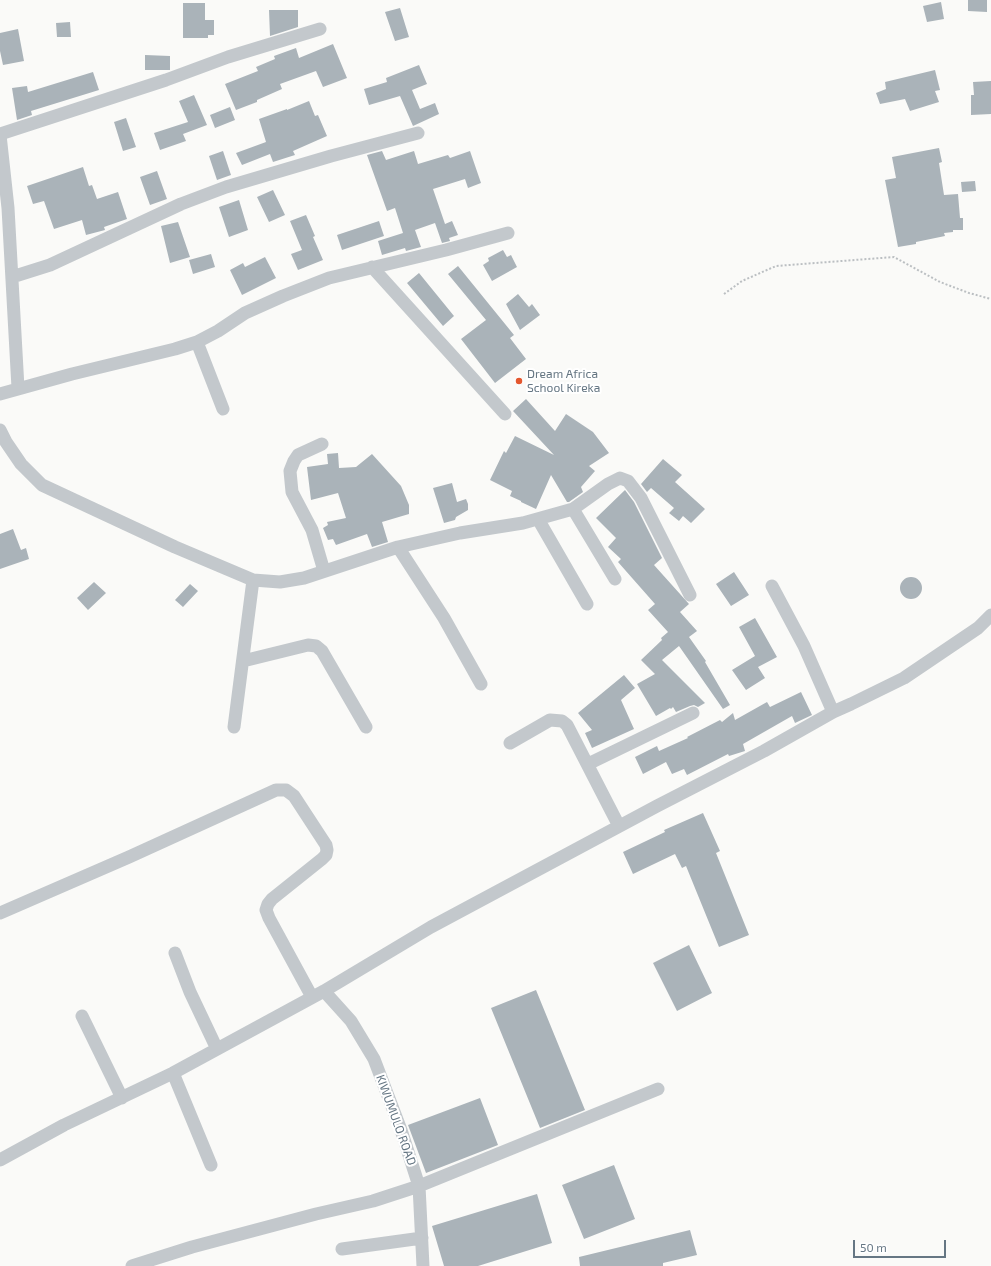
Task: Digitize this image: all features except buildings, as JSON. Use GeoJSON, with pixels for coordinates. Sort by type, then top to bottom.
{"type":"FeatureCollection","features":[{"type":"Feature","properties":{"kind":"street"},"geometry":{"type":"LineString","coordinates":[[18,388],[8,208],[0,135],[152,85],[228,56],[320,29]]}},
{"type":"Feature","properties":{"kind":"street"},"geometry":{"type":"LineString","coordinates":[[12,277],[50,265],[181,204],[226,187],[331,156],[418,133]]}},
{"type":"Feature","properties":{"kind":"street"},"geometry":{"type":"LineString","coordinates":[[0,394],[18,388],[197,342],[218,331],[245,313],[329,278],[446,250],[508,233]]}},
{"type":"Feature","properties":{"kind":"street"},"geometry":{"type":"LineString","coordinates":[[372,267],[505,414]]}},
{"type":"Feature","properties":{"kind":"street"},"geometry":{"type":"LineString","coordinates":[[197,342],[223,408]]}},
{"type":"Feature","properties":{"kind":"street"},"geometry":{"type":"LineString","coordinates":[[0,430],[20,464],[42,485],[175,547],[254,580],[280,582],[304,578],[398,547],[460,533],[523,523],[538,519],[573,509],[608,484],[620,478],[628,481],[641,498],[690,595]]}},
{"type":"Feature","properties":{"kind":"street"},"geometry":{"type":"LineString","coordinates":[[322,444],[298,455],[290,471],[292,492],[312,530],[324,571]]}},
{"type":"Feature","properties":{"kind":"street"},"geometry":{"type":"LineString","coordinates":[[573,509],[615,579]]}},
{"type":"Feature","properties":{"kind":"street"},"geometry":{"type":"LineString","coordinates":[[538,519],[587,604]]}},
{"type":"Feature","properties":{"kind":"street"},"geometry":{"type":"LineString","coordinates":[[398,547],[444,618],[481,684]]}},
{"type":"Feature","properties":{"kind":"street"},"geometry":{"type":"LineString","coordinates":[[234,727],[254,580]]}},
{"type":"Feature","properties":{"kind":"street"},"geometry":{"type":"LineString","coordinates":[[772,586],[804,646],[833,712]]}},
{"type":"Feature","properties":{"kind":"street"},"geometry":{"type":"LineString","coordinates":[[0,1160],[64,1125],[173,1073],[324,991],[431,927],[764,751],[833,712],[904,678],[978,628],[991,615]]}},
{"type":"Feature","properties":{"kind":"street"},"geometry":{"type":"LineString","coordinates":[[243,661],[308,645],[316,646],[322,651],[366,727]]}},
{"type":"Feature","properties":{"kind":"street"},"geometry":{"type":"LineString","coordinates":[[588,764],[693,713]]}},
{"type":"Feature","properties":{"kind":"street"},"geometry":{"type":"LineString","coordinates":[[510,743],[550,720],[562,721],[567,725],[620,826]]}},
{"type":"Feature","properties":{"kind":"street"},"geometry":{"type":"LineString","coordinates":[[0,913],[129,857],[276,790],[286,790],[294,796],[326,845],[327,850],[326,855],[322,859],[272,899],[266,910],[312,997]]}},
{"type":"Feature","properties":{"kind":"street"},"geometry":{"type":"LineString","coordinates":[[175,953],[190,992],[217,1049]]}},
{"type":"Feature","properties":{"kind":"street","name":"KIWUMULO ROAD"},"geometry":{"type":"LineString","coordinates":[[324,991],[351,1021],[374,1059],[401,1130],[419,1186],[423,1266]]}},
{"type":"Feature","properties":{"kind":"street"},"geometry":{"type":"LineString","coordinates":[[82,1016],[122,1098]]}},
{"type":"Feature","properties":{"kind":"street"},"geometry":{"type":"LineString","coordinates":[[173,1073],[211,1165]]}},
{"type":"Feature","properties":{"kind":"street"},"geometry":{"type":"LineString","coordinates":[[132,1266],[192,1247],[316,1214],[373,1202],[419,1186],[658,1089]]}},
{"type":"Feature","properties":{"kind":"street"},"geometry":{"type":"LineString","coordinates":[[342,1249],[422,1238]]}},
{"type":"Feature","properties":{"kind":"path"},"geometry":{"type":"LineString","coordinates":[[724,294],[742,281],[776,266],[894,257],[940,282],[969,293],[991,298]]}},
{"type":"Feature","properties":{"kind":"place","name":"Dream Africa School Kireka"},"geometry":{"type":"Point","coordinates":[519,381]}}]}
